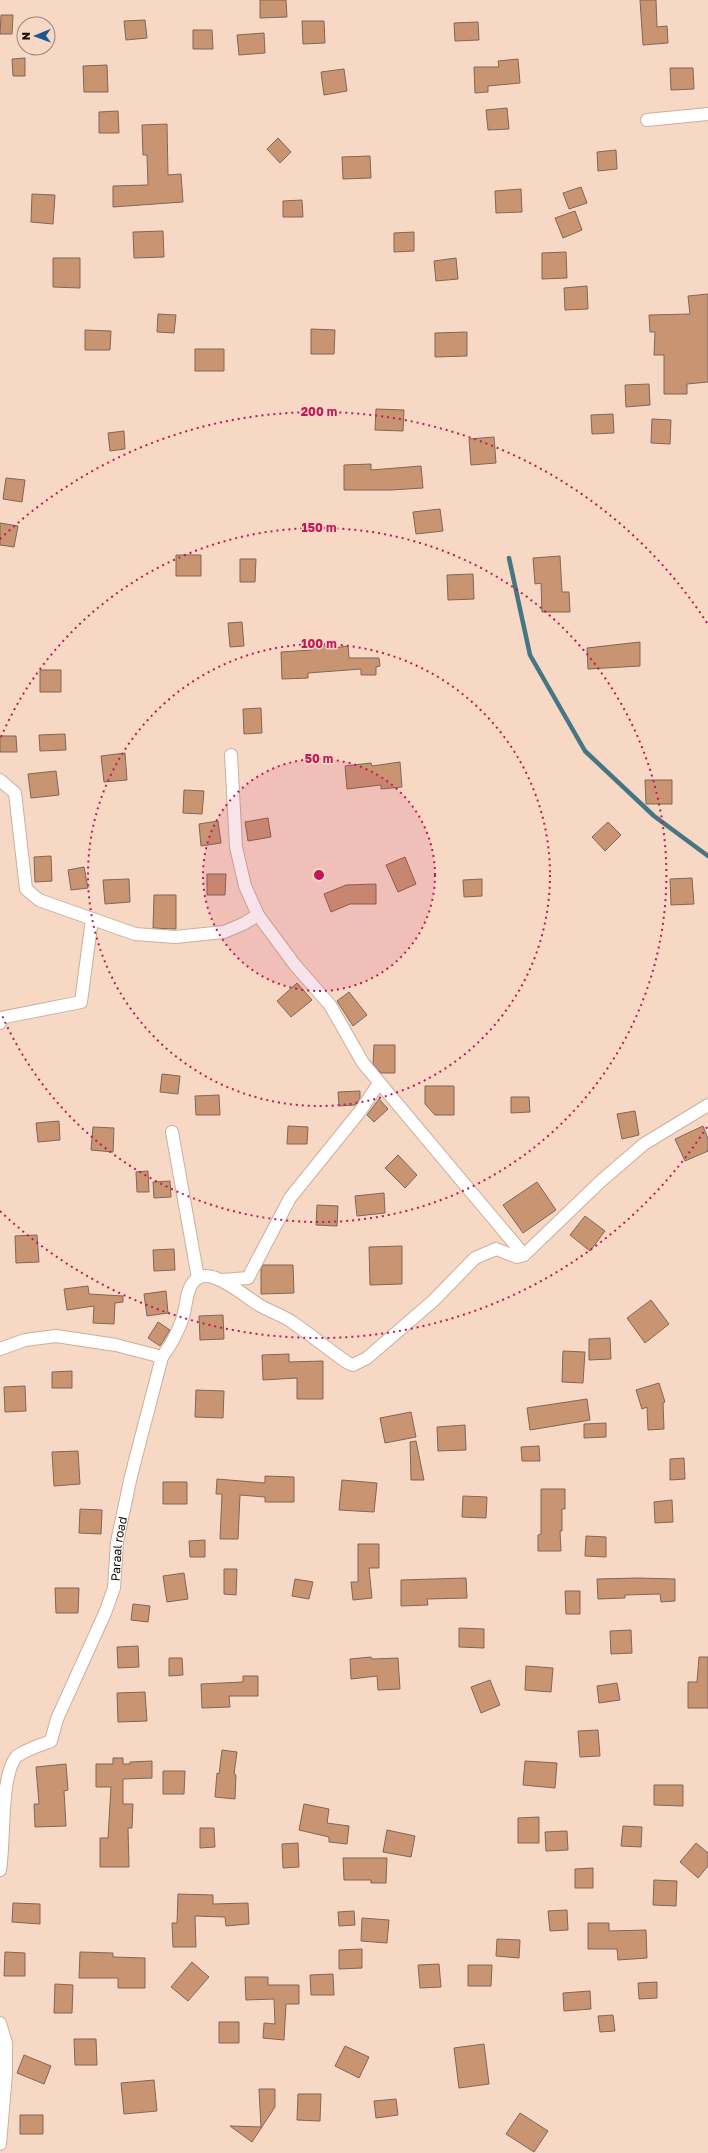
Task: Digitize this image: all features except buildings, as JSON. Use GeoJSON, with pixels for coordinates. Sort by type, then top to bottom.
{"type":"FeatureCollection","features":[{"type":"Feature","properties":{"kind":"street"},"geometry":{"type":"LineString","coordinates":[[647,120],[708,114]]}},
{"type":"Feature","properties":{"kind":"street"},"geometry":{"type":"LineString","coordinates":[[231,755],[236,847],[245,886],[258,915],[295,965],[330,1005],[363,1063],[524,1255]]}},
{"type":"Feature","properties":{"kind":"street"},"geometry":{"type":"LineString","coordinates":[[0,780],[15,793],[26,889],[39,900],[135,934],[175,937],[224,932],[244,924],[258,915]]}},
{"type":"Feature","properties":{"kind":"street"},"geometry":{"type":"LineString","coordinates":[[0,1023],[0,1018],[81,1002],[92,919]]}},
{"type":"Feature","properties":{"kind":"street"},"geometry":{"type":"LineString","coordinates":[[0,1349],[25,1340],[56,1336],[116,1345],[162,1357],[172,1343],[183,1318],[188,1294],[192,1284],[198,1278],[210,1277],[222,1280],[248,1278],[290,1198],[361,1110],[379,1083]]}},
{"type":"Feature","properties":{"kind":"street"},"geometry":{"type":"LineString","coordinates":[[222,1280],[260,1306],[290,1320],[348,1363],[353,1365],[367,1358],[433,1301],[476,1258],[496,1249],[517,1257],[524,1255],[600,1181],[644,1144],[708,1105]]}},
{"type":"Feature","properties":{"kind":"street"},"geometry":{"type":"LineString","coordinates":[[172,1132],[198,1278]]}},
{"type":"Feature","properties":{"kind":"street","name":"Paraal road"},"geometry":{"type":"LineString","coordinates":[[0,1870],[0,1780],[7,1765],[16,1756],[51,1741],[57,1719],[105,1613],[114,1588],[117,1542],[131,1476],[162,1357]]}},
{"type":"Feature","properties":{"kind":"street"},"geometry":{"type":"LineString","coordinates":[[0,2023],[6,2043],[6,2074],[0,2144]]}},
{"type":"Feature","properties":{"kind":"waterway"},"geometry":{"type":"LineString","coordinates":[[509,558],[530,655],[585,751],[654,816],[708,856]]}}]}
